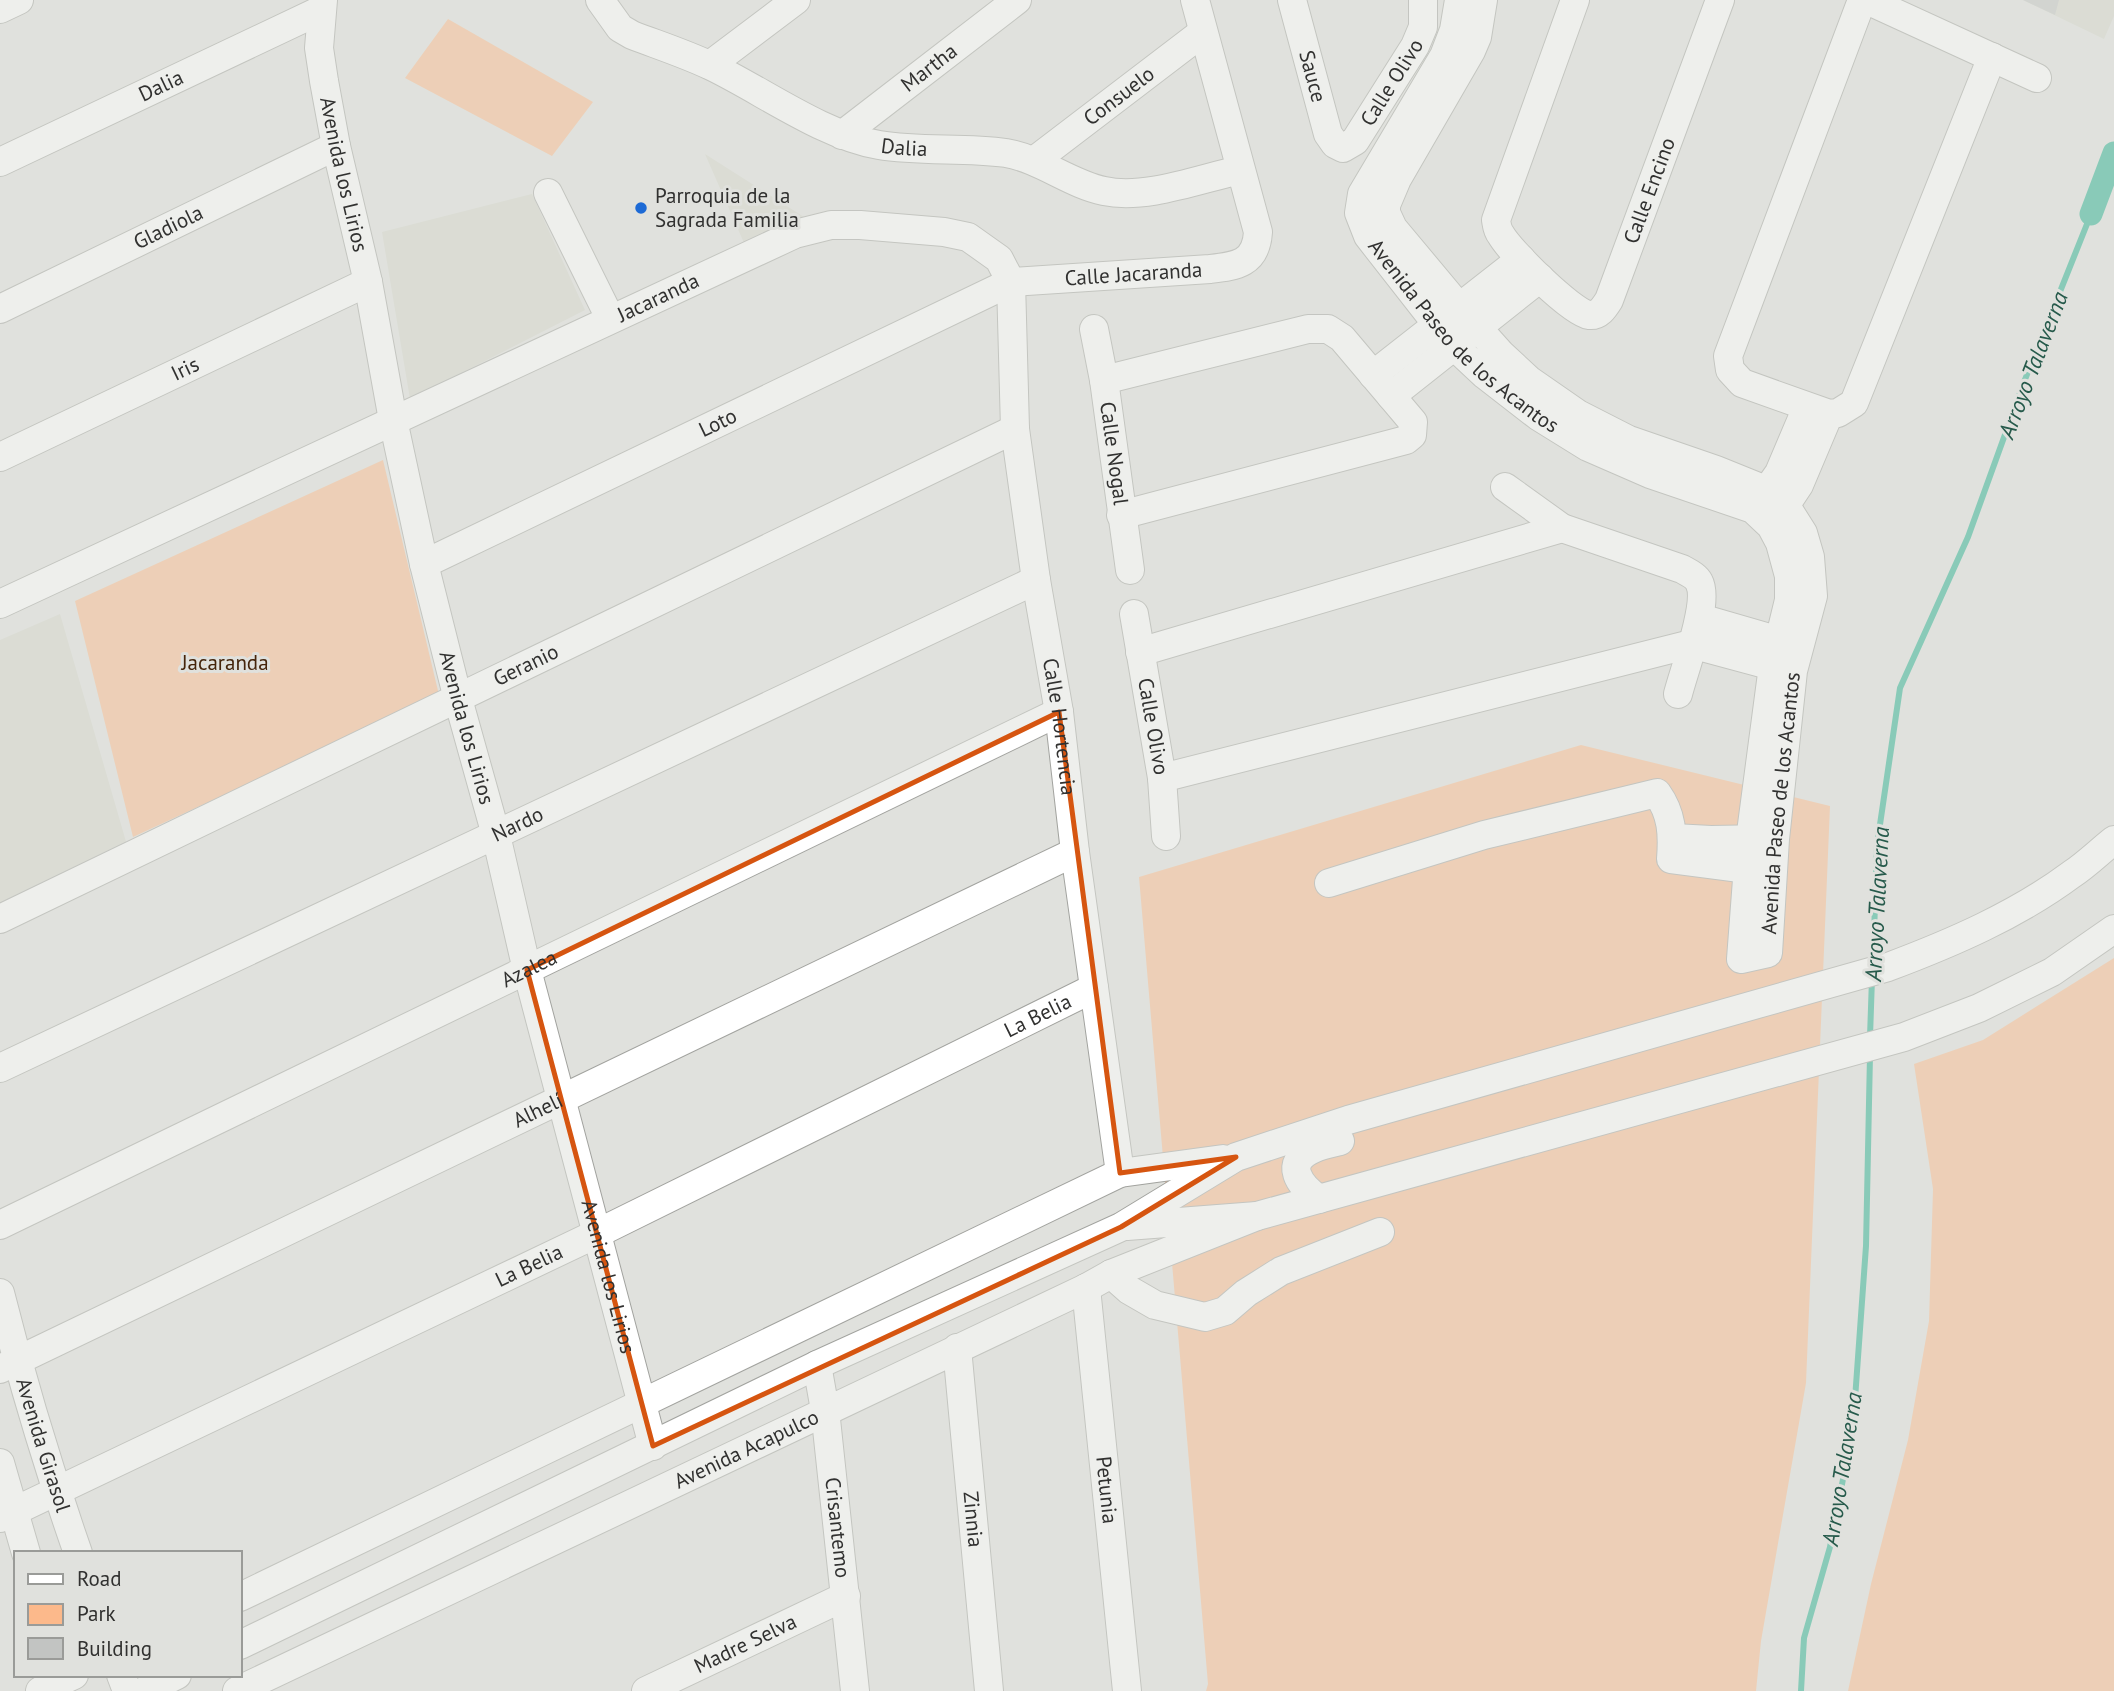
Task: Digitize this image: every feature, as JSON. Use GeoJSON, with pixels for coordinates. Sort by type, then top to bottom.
{"type":"FeatureCollection","features":[{"type":"Feature","properties":{"kind":"street"},"geometry":{"type":"LineString","coordinates":[[0,9],[19,0]]}},
{"type":"Feature","properties":{"kind":"street","name":"Dalia"},"geometry":{"type":"LineString","coordinates":[[600,0],[620,28],[632,35],[710,65],[842,135],[879,145],[1006,153],[1034,161],[1087,185],[1105,191],[1125,193],[1142,193],[1240,170]]}},
{"type":"Feature","properties":{"kind":"street"},"geometry":{"type":"LineString","coordinates":[[710,65],[796,0]]}},
{"type":"Feature","properties":{"kind":"street","name":"Martha"},"geometry":{"type":"LineString","coordinates":[[842,135],[1017,0]]}},
{"type":"Feature","properties":{"kind":"street"},"geometry":{"type":"LineString","coordinates":[[1195,0],[1240,170]]}},
{"type":"Feature","properties":{"kind":"street","name":"Sauce"},"geometry":{"type":"LineString","coordinates":[[1292,0],[1328,134],[1339,147]]}},
{"type":"Feature","properties":{"kind":"street","name":"Calle Olivo"},"geometry":{"type":"LineString","coordinates":[[1339,147],[1348,148],[1355,141],[1406,63],[1423,27],[1423,0]]}},
{"type":"Feature","properties":{"kind":"street","name":"Avenida Paseo de los Acantos"},"geometry":{"type":"LineString","coordinates":[[1460,0],[1454,30],[1444,56],[1369,181],[1359,205],[1360,219],[1368,236],[1446,335],[1511,396],[1588,447],[1650,474],[1770,508]]}},
{"type":"Feature","properties":{"kind":"street","name":"Avenida Paseo de los Acantos"},"geometry":{"type":"LineString","coordinates":[[1483,0],[1471,51],[1397,178],[1386,205],[1386,213],[1393,228],[1468,317],[1530,380],[1601,427],[1657,451],[1716,470],[1770,508],[1789,576],[1787,657],[1761,869],[1671,859],[1673,838]]}},
{"type":"Feature","properties":{"kind":"street","name":"Calle Encino"},"geometry":{"type":"LineString","coordinates":[[1575,0],[1496,220],[1501,237],[1531,268],[1580,312],[1590,315],[1605,307],[1613,290],[1720,0]]}},
{"type":"Feature","properties":{"kind":"street"},"geometry":{"type":"LineString","coordinates":[[1992,57],[1858,395],[1848,409],[1818,410],[1742,383],[1730,369],[1728,356],[1865,0],[1992,57],[2037,78]]}},
{"type":"Feature","properties":{"kind":"street","name":"Dalia"},"geometry":{"type":"LineString","coordinates":[[0,162],[322,5]]}},
{"type":"Feature","properties":{"kind":"street","name":"Avenida los Lirios"},"geometry":{"type":"LineString","coordinates":[[322,5],[319,48],[424,564],[496,835],[527,970],[653,1446]]}},
{"type":"Feature","properties":{"kind":"street","name":"Consuelo"},"geometry":{"type":"LineString","coordinates":[[1034,161],[1203,32]]}},
{"type":"Feature","properties":{"kind":"street","name":"Gladiola"},"geometry":{"type":"LineString","coordinates":[[0,309],[337,146]]}},
{"type":"Feature","properties":{"kind":"street","name":"Calle Jacaranda"},"geometry":{"type":"LineString","coordinates":[[1011,282],[1210,270],[1238,264],[1251,256],[1257,243],[1258,232],[1240,170]]}},
{"type":"Feature","properties":{"kind":"street"},"geometry":{"type":"LineString","coordinates":[[548,193],[610,318]]}},
{"type":"Feature","properties":{"kind":"street","name":"Jacaranda"},"geometry":{"type":"LineString","coordinates":[[0,604],[795,234],[831,225],[860,225],[944,232],[968,237],[999,259],[1011,282]]}},
{"type":"Feature","properties":{"kind":"street"},"geometry":{"type":"LineString","coordinates":[[1382,385],[1531,268]]}},
{"type":"Feature","properties":{"kind":"street","name":"Iris"},"geometry":{"type":"LineString","coordinates":[[0,457],[368,282]]}},
{"type":"Feature","properties":{"kind":"street","name":"Calle Hortencia"},"geometry":{"type":"LineString","coordinates":[[1011,282],[1015,429],[1036,580],[1059,712],[1075,852],[1120,1173]]}},
{"type":"Feature","properties":{"kind":"street","name":"Loto"},"geometry":{"type":"LineString","coordinates":[[424,564],[1011,282]]}},
{"type":"Feature","properties":{"kind":"street","name":"Calle Nogal"},"geometry":{"type":"LineString","coordinates":[[1319,328],[1328,329],[1342,338],[1382,385],[1413,422],[1412,436],[1406,440],[1121,515],[1104,380],[1319,328]]}},
{"type":"Feature","properties":{"kind":"street"},"geometry":{"type":"LineString","coordinates":[[1094,329],[1104,380]]}},
{"type":"Feature","properties":{"kind":"street"},"geometry":{"type":"LineString","coordinates":[[1770,508],[1789,454],[1818,410]]}},
{"type":"Feature","properties":{"kind":"street","name":"Geranio"},"geometry":{"type":"LineString","coordinates":[[0,919],[1015,429]]}},
{"type":"Feature","properties":{"kind":"street"},"geometry":{"type":"LineString","coordinates":[[1505,487],[1562,528],[1682,569],[1699,582],[1703,597],[1678,694]]}},
{"type":"Feature","properties":{"kind":"street"},"geometry":{"type":"LineString","coordinates":[[1121,515],[1130,570]]}},
{"type":"Feature","properties":{"kind":"street","name":"Calle Olivo"},"geometry":{"type":"LineString","coordinates":[[1562,528],[1140,652],[1162,778],[1696,631]]}},
{"type":"Feature","properties":{"kind":"street","name":"Nardo"},"geometry":{"type":"LineString","coordinates":[[0,1068],[1036,580]]}},
{"type":"Feature","properties":{"kind":"street"},"geometry":{"type":"LineString","coordinates":[[1135,614],[1140,652]]}},
{"type":"Feature","properties":{"kind":"street"},"geometry":{"type":"LineString","coordinates":[[1696,631],[1787,657]]}},
{"type":"Feature","properties":{"kind":"street","name":"Azalea"},"geometry":{"type":"LineString","coordinates":[[0,1225],[1059,712]]}},
{"type":"Feature","properties":{"kind":"street"},"geometry":{"type":"LineString","coordinates":[[1162,778],[1166,836]]}},
{"type":"Feature","properties":{"kind":"street"},"geometry":{"type":"LineString","coordinates":[[1329,883],[1484,835],[1657,793],[1669,816],[1673,838],[1763,839]]}},
{"type":"Feature","properties":{"kind":"street"},"geometry":{"type":"LineString","coordinates":[[242,1596],[1120,1173],[1236,1157],[1412,1101],[1888,967],[1951,944],[2014,911],[2071,875],[2114,840]]}},
{"type":"Feature","properties":{"kind":"street","name":"Alhelí"},"geometry":{"type":"LineString","coordinates":[[9,1365],[1075,852]]}},
{"type":"Feature","properties":{"kind":"street"},"geometry":{"type":"LineString","coordinates":[[1121,1227],[1257,1216],[1904,1037],[1979,1008],[2052,972],[2114,929]]}},
{"type":"Feature","properties":{"kind":"street","name":"La Belia"},"geometry":{"type":"LineString","coordinates":[[6,1515],[598,1233],[1094,988]]}},
{"type":"Feature","properties":{"kind":"street"},"geometry":{"type":"LineString","coordinates":[[1319,1199],[1300,1183],[1296,1173],[1299,1160],[1311,1149],[1373,1131],[1390,1121],[1412,1101]]}},
{"type":"Feature","properties":{"kind":"street"},"geometry":{"type":"LineString","coordinates":[[1121,1227],[1236,1157]]}},
{"type":"Feature","properties":{"kind":"street","name":"Avenida Acapulco"},"geometry":{"type":"LineString","coordinates":[[237,1691],[1086,1288],[1111,1273],[1257,1216]]}},
{"type":"Feature","properties":{"kind":"street","name":"Avenida Acapulco"},"geometry":{"type":"LineString","coordinates":[[242,1644],[817,1365],[1121,1227]]}},
{"type":"Feature","properties":{"kind":"street"},"geometry":{"type":"LineString","coordinates":[[1111,1273],[1129,1290],[1155,1305],[1205,1317],[1225,1311],[1246,1293],[1281,1271],[1380,1233]]}},
{"type":"Feature","properties":{"kind":"street","name":"Petunia"},"geometry":{"type":"LineString","coordinates":[[1086,1288],[1127,1691]]}},
{"type":"Feature","properties":{"kind":"street","name":"Avenida Girasol"},"geometry":{"type":"LineString","coordinates":[[0,1293],[9,1365],[77,1551]]}},
{"type":"Feature","properties":{"kind":"street","name":"Zinnia"},"geometry":{"type":"LineString","coordinates":[[957,1348],[989,1691]]}},
{"type":"Feature","properties":{"kind":"street","name":"Crisantemo"},"geometry":{"type":"LineString","coordinates":[[817,1365],[825,1410],[855,1691]]}},
{"type":"Feature","properties":{"kind":"street"},"geometry":{"type":"LineString","coordinates":[[0,1463],[6,1515],[25,1551]]}},
{"type":"Feature","properties":{"kind":"street","name":"Madre Selva"},"geometry":{"type":"LineString","coordinates":[[646,1691],[846,1596]]}},
{"type":"Feature","properties":{"kind":"street"},"geometry":{"type":"LineString","coordinates":[[144,1691],[173,1677]]}},
{"type":"Feature","properties":{"kind":"street"},"geometry":{"type":"LineString","coordinates":[[40,1691],[69,1680]]}},
{"type":"Feature","properties":{"kind":"highlighted area"},"geometry":{"type":"Polygon","coordinates":[[[1059,712],[1120,1173],[1236,1157],[1121,1227],[653,1446],[527,970],[1059,712]]]}},
{"type":"Feature","properties":{"kind":"shaded area"},"geometry":{"type":"Polygon","coordinates":[[[2023,0],[2114,0],[2114,16],[2104,39],[2023,0]]]}},
{"type":"Feature","properties":{"kind":"shaded area"},"geometry":{"type":"Polygon","coordinates":[[[705,154],[815,224],[748,252],[705,154]]]}},
{"type":"Feature","properties":{"kind":"shaded area"},"geometry":{"type":"Polygon","coordinates":[[[532,194],[585,310],[410,399],[382,232],[532,194]]]}},
{"type":"Feature","properties":{"kind":"shaded area"},"geometry":{"type":"Polygon","coordinates":[[[60,614],[127,845],[0,904],[0,640],[60,614]]]}},
{"type":"Feature","properties":{"kind":"green space"},"geometry":{"type":"Polygon","coordinates":[[[448,19],[593,102],[552,156],[405,78],[448,19]]]}},
{"type":"Feature","properties":{"kind":"green space","name":"Jacaranda"},"geometry":{"type":"Polygon","coordinates":[[[383,460],[439,695],[133,837],[75,601],[383,460]]]}},
{"type":"Feature","properties":{"kind":"green space"},"geometry":{"type":"Polygon","coordinates":[[[1581,745],[1830,806],[1806,1383],[1761,1641],[1756,1691],[1206,1691],[1208,1684],[1139,877],[1581,745]]]}},
{"type":"Feature","properties":{"kind":"green space"},"geometry":{"type":"Polygon","coordinates":[[[2114,958],[2114,1691],[1848,1691],[1871,1584],[1908,1440],[1929,1321],[1933,1189],[1914,1064],[1983,1040],[2114,958]]]}},
{"type":"Feature","properties":{"kind":"building"},"geometry":{"type":"Polygon","coordinates":[[[2023,0],[2059,0],[2055,15],[2023,0]]]}},
{"type":"Feature","properties":{"kind":"waterway","name":"Arroyo Talaverna"},"geometry":{"type":"LineString","coordinates":[[2091,214],[2114,153]]}},
{"type":"Feature","properties":{"kind":"waterway","name":"Arroyo Talaverna"},"geometry":{"type":"LineString","coordinates":[[1873,964],[1877,845],[1900,688],[1968,537],[2024,382],[2091,214]]}},
{"type":"Feature","properties":{"kind":"waterway","name":"Arroyo Talaverna"},"geometry":{"type":"LineString","coordinates":[[1870,1037],[1872,978]]}},
{"type":"Feature","properties":{"kind":"waterway","name":"Arroyo Talaverna"},"geometry":{"type":"LineString","coordinates":[[1801,1691],[1804,1638],[1830,1547],[1853,1427],[1866,1246],[1870,1055]]}},
{"type":"Feature","properties":{"kind":"place","name":"Parroquia de la Sagrada Familia"},"geometry":{"type":"Point","coordinates":[641,208]}}]}
